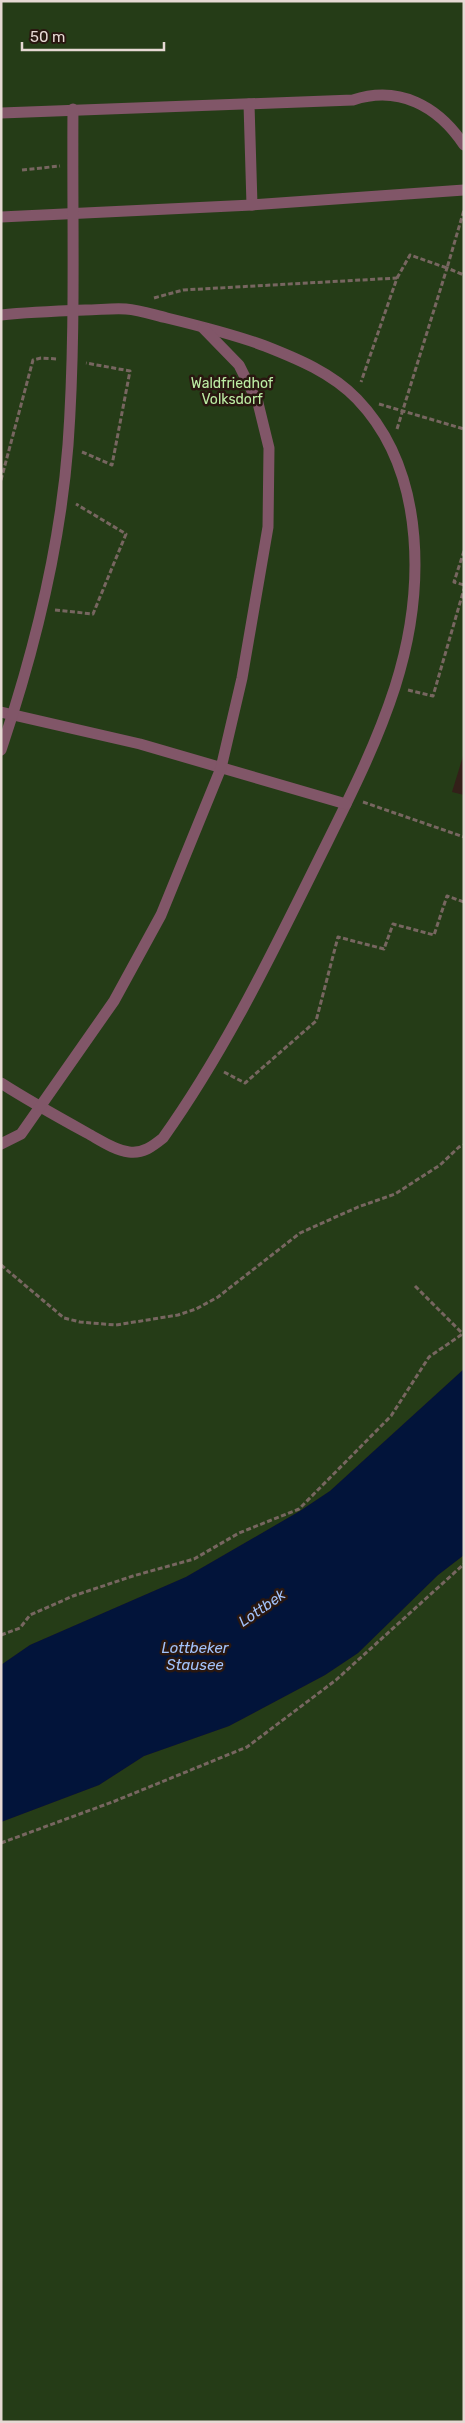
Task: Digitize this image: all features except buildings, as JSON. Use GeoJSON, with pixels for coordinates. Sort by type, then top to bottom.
{"type":"FeatureCollection","features":[{"type":"Feature","properties":{"kind":"lane"},"geometry":{"type":"LineString","coordinates":[[1,114],[73,109],[352,100],[371,94],[386,94],[407,99],[440,117],[464,145]]}},
{"type":"Feature","properties":{"kind":"lane"},"geometry":{"type":"LineString","coordinates":[[249,104],[252,204]]}},
{"type":"Feature","properties":{"kind":"lane"},"geometry":{"type":"LineString","coordinates":[[1,750],[13,714],[42,608],[62,496],[68,446],[73,311],[73,109]]}},
{"type":"Feature","properties":{"kind":"lane"},"geometry":{"type":"LineString","coordinates":[[1,217],[252,204],[464,190]]}},
{"type":"Feature","properties":{"kind":"lane"},"geometry":{"type":"LineString","coordinates":[[1,315],[128,309],[238,336],[295,358],[326,374],[355,397],[371,415],[391,446],[407,494],[414,536],[414,586],[406,643],[395,687],[367,760],[262,976],[210,1064],[163,1138],[153,1147],[144,1150],[130,1152],[114,1147],[39,1107],[1,1083]]}},
{"type":"Feature","properties":{"kind":"lane"},"geometry":{"type":"LineString","coordinates":[[1,1144],[21,1134],[114,1001],[161,915],[221,768],[242,678],[268,527],[269,448],[258,403],[239,365],[202,326]]}},
{"type":"Feature","properties":{"kind":"lane"},"geometry":{"type":"LineString","coordinates":[[1,712],[140,744],[221,768],[347,800]]}},
{"type":"Feature","properties":{"kind":"path"},"geometry":{"type":"LineString","coordinates":[[22,170],[73,165]]}},
{"type":"Feature","properties":{"kind":"path"},"geometry":{"type":"LineString","coordinates":[[391,446],[464,210]]}},
{"type":"Feature","properties":{"kind":"path"},"geometry":{"type":"LineString","coordinates":[[464,275],[410,255],[397,278],[355,397],[464,429]]}},
{"type":"Feature","properties":{"kind":"path"},"geometry":{"type":"LineString","coordinates":[[128,309],[183,290],[397,278]]}},
{"type":"Feature","properties":{"kind":"path"},"geometry":{"type":"LineString","coordinates":[[42,608],[93,614],[126,534],[62,496]]}},
{"type":"Feature","properties":{"kind":"path"},"geometry":{"type":"LineString","coordinates":[[464,551],[454,582],[464,585]]}},
{"type":"Feature","properties":{"kind":"path"},"geometry":{"type":"LineString","coordinates":[[395,687],[433,696],[464,589]]}},
{"type":"Feature","properties":{"kind":"path"},"geometry":{"type":"LineString","coordinates":[[347,800],[464,836]]}},
{"type":"Feature","properties":{"kind":"path"},"geometry":{"type":"LineString","coordinates":[[210,1064],[245,1083],[316,1021],[338,937],[384,949],[392,924],[434,935],[446,896],[464,902]]}},
{"type":"Feature","properties":{"kind":"path"},"geometry":{"type":"LineString","coordinates":[[1,1265],[64,1318],[88,1323],[116,1325],[178,1315],[218,1297],[300,1233],[340,1214],[395,1194],[440,1165],[459,1147],[464,1145]]}},
{"type":"Feature","properties":{"kind":"path"},"geometry":{"type":"LineString","coordinates":[[1,1635],[20,1628],[30,1615],[65,1600],[133,1576],[194,1559],[239,1533],[299,1509],[391,1416],[429,1357],[463,1333],[415,1286]]}},
{"type":"Feature","properties":{"kind":"path"},"geometry":{"type":"LineString","coordinates":[[1,1844],[115,1801],[247,1747],[336,1680],[464,1564]]}},
{"type":"Feature","properties":{"kind":"green space","name":"Waldfriedhof Volksdorf"},"geometry":{"type":"Polygon","coordinates":[[[1,1],[464,1],[464,753],[452,792],[464,795],[464,1369],[330,1491],[300,1511],[186,1577],[30,1645],[1,1665],[1,1]]]}},
{"type":"Feature","properties":{"kind":"green space"},"geometry":{"type":"Polygon","coordinates":[[[464,1555],[464,2422],[1,2422],[1,1822],[99,1785],[144,1756],[229,1726],[325,1675],[358,1653],[438,1575],[464,1555]]]}},
{"type":"Feature","properties":{"kind":"water","name":"Lottbeker Stausee"},"geometry":{"type":"Polygon","coordinates":[[[464,1369],[464,1555],[438,1575],[358,1653],[325,1675],[229,1726],[144,1756],[99,1785],[1,1822],[1,1665],[30,1645],[186,1577],[300,1511],[330,1491],[464,1369]]]}},
{"type":"Feature","properties":{"kind":"water label","name":"Lottbek"},"geometry":{"type":"Point","coordinates":[262,1608]}}]}
